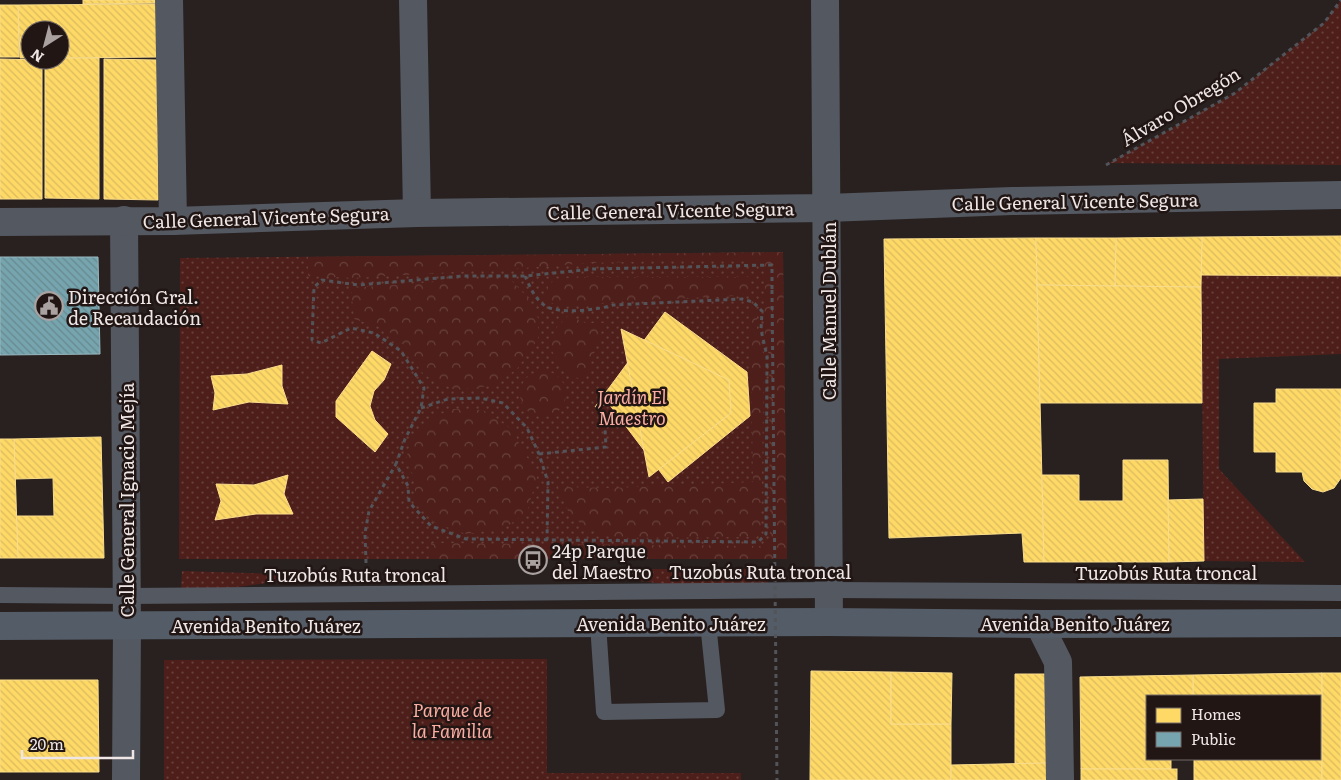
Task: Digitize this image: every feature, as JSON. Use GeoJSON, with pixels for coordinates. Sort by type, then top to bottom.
{"type":"FeatureCollection","features":[{"type":"Feature","properties":{"kind":"main road","name":"Avenida Benito Juárez"},"geometry":{"type":"LineString","coordinates":[[0,626],[829,622],[1039,624],[1341,623]]}},
{"type":"Feature","properties":{"kind":"street"},"geometry":{"type":"LineString","coordinates":[[169,0],[173,221]]}},
{"type":"Feature","properties":{"kind":"street"},"geometry":{"type":"LineString","coordinates":[[413,0],[417,213]]}},
{"type":"Feature","properties":{"kind":"street","name":"Calle Manuel Dublán"},"geometry":{"type":"LineString","coordinates":[[825,0],[828,208],[829,622]]}},
{"type":"Feature","properties":{"kind":"street","name":"Calle General Vicente Segura"},"geometry":{"type":"LineString","coordinates":[[0,222],[173,221],[417,213],[828,208],[1012,201],[1341,195]]}},
{"type":"Feature","properties":{"kind":"street","name":"Calle General Ignacio Mejía"},"geometry":{"type":"LineString","coordinates":[[124,220],[127,596],[126,780]]}},
{"type":"Feature","properties":{"kind":"street"},"geometry":{"type":"LineString","coordinates":[[1039,624],[1058,662],[1060,780]]}},
{"type":"Feature","properties":{"kind":"lane","name":"Tuzobús Ruta troncal"},"geometry":{"type":"LineString","coordinates":[[0,595],[127,596],[829,590],[1341,593]]}},
{"type":"Feature","properties":{"kind":"lane"},"geometry":{"type":"LineString","coordinates":[[598,624],[604,712],[717,710],[708,623]]}},
{"type":"Feature","properties":{"kind":"path","name":"Álvaro Obregón"},"geometry":{"type":"LineString","coordinates":[[1101,166],[1235,93],[1324,23],[1341,0]]}},
{"type":"Feature","properties":{"kind":"path"},"geometry":{"type":"LineString","coordinates":[[366,563],[365,533],[369,511],[396,464],[405,440],[421,408],[424,388],[401,351],[374,333],[351,328],[321,343],[312,340],[314,287],[322,280],[358,284],[463,276],[525,276],[593,269],[772,264],[776,780]]}},
{"type":"Feature","properties":{"kind":"path"},"geometry":{"type":"LineString","coordinates":[[396,464],[408,486],[409,502],[431,526],[466,539],[758,542],[766,534],[767,356],[761,330],[762,311],[753,302],[742,299],[613,305],[601,309],[561,310],[544,306],[531,290],[525,276]]}},
{"type":"Feature","properties":{"kind":"path"},"geometry":{"type":"LineString","coordinates":[[421,408],[448,399],[480,398],[503,403],[527,428],[539,454],[548,482],[548,540]]}},
{"type":"Feature","properties":{"kind":"path"},"geometry":{"type":"LineString","coordinates":[[539,454],[606,447],[604,410]]}},
{"type":"Feature","properties":{"kind":"green space"},"geometry":{"type":"Polygon","coordinates":[[[1341,0],[1341,165],[1109,163],[1235,93],[1324,23],[1341,0]]]}},
{"type":"Feature","properties":{"kind":"green space","name":"Jardín El Maestro"},"geometry":{"type":"Polygon","coordinates":[[[783,252],[787,559],[179,559],[180,258],[783,252]]]}},
{"type":"Feature","properties":{"kind":"green space"},"geometry":{"type":"Polygon","coordinates":[[[783,252],[787,559],[431,559],[431,543],[761,546],[770,537],[769,357],[764,329],[765,271],[757,265],[737,259],[590,263],[354,278],[308,276],[308,257],[783,252]]]}},
{"type":"Feature","properties":{"kind":"green space"},"geometry":{"type":"Polygon","coordinates":[[[1201,275],[1341,276],[1341,354],[1219,359],[1219,469],[1305,562],[1204,561],[1201,275]]]}},
{"type":"Feature","properties":{"kind":"green space"},"geometry":{"type":"Polygon","coordinates":[[[582,277],[750,277],[749,292],[735,296],[621,301],[563,307],[546,301],[546,288],[555,279],[582,277]]]}},
{"type":"Feature","properties":{"kind":"green space"},"geometry":{"type":"Polygon","coordinates":[[[462,280],[511,280],[527,297],[538,318],[538,339],[517,369],[491,386],[455,390],[424,375],[404,345],[386,329],[354,319],[351,288],[462,280]]]}},
{"type":"Feature","properties":{"kind":"green space"},"geometry":{"type":"Polygon","coordinates":[[[750,307],[757,314],[757,330],[764,357],[761,531],[756,537],[616,538],[586,529],[568,511],[558,487],[612,488],[753,482],[750,307]]]}},
{"type":"Feature","properties":{"kind":"green space"},"geometry":{"type":"Polygon","coordinates":[[[568,316],[588,323],[604,323],[585,381],[568,372],[549,346],[557,327],[568,316]]]}},
{"type":"Feature","properties":{"kind":"green space"},"geometry":{"type":"Polygon","coordinates":[[[543,371],[556,375],[562,381],[566,394],[562,407],[556,413],[543,417],[530,413],[524,407],[520,394],[524,381],[530,375],[543,371]]]}},
{"type":"Feature","properties":{"kind":"green space"},"geometry":{"type":"Polygon","coordinates":[[[452,409],[483,410],[514,431],[520,446],[538,474],[527,512],[505,528],[466,534],[435,523],[416,503],[414,477],[406,460],[411,439],[430,419],[452,409]]]}},
{"type":"Feature","properties":{"kind":"green space"},"geometry":{"type":"Polygon","coordinates":[[[621,569],[768,569],[768,586],[674,585],[622,579],[621,569]]]}},
{"type":"Feature","properties":{"kind":"green space"},"geometry":{"type":"Polygon","coordinates":[[[182,571],[312,575],[311,577],[223,589],[181,589],[182,571]]]}},
{"type":"Feature","properties":{"kind":"green space","name":"Parque de la Familia"},"geometry":{"type":"Polygon","coordinates":[[[547,659],[547,773],[741,773],[741,780],[164,780],[164,660],[547,659]]]}},
{"type":"Feature","properties":{"kind":"building: Homes"},"geometry":{"type":"Polygon","coordinates":[[[83,0],[158,0],[158,3],[83,4],[83,0]]]}},
{"type":"Feature","properties":{"kind":"building: Homes"},"geometry":{"type":"Polygon","coordinates":[[[159,4],[159,57],[70,58],[70,20],[20,20],[20,58],[18,5],[159,4]]]}},
{"type":"Feature","properties":{"kind":"building: Homes"},"geometry":{"type":"Polygon","coordinates":[[[0,5],[18,5],[19,57],[0,57],[0,5]]]}},
{"type":"Feature","properties":{"kind":"building: Homes"},"geometry":{"type":"Polygon","coordinates":[[[70,58],[99,58],[99,199],[45,198],[45,70],[70,70],[70,58]]]}},
{"type":"Feature","properties":{"kind":"building: Homes"},"geometry":{"type":"Polygon","coordinates":[[[0,59],[20,59],[20,70],[42,70],[42,199],[0,199],[0,59]]]}},
{"type":"Feature","properties":{"kind":"building: Homes"},"geometry":{"type":"Polygon","coordinates":[[[104,59],[157,60],[158,200],[104,199],[104,59]]]}},
{"type":"Feature","properties":{"kind":"building: Homes"},"geometry":{"type":"Polygon","coordinates":[[[1341,236],[1341,276],[1201,275],[1202,237],[1341,236]]]}},
{"type":"Feature","properties":{"kind":"building: Homes"},"geometry":{"type":"Polygon","coordinates":[[[1202,237],[1201,287],[1115,286],[1116,238],[1202,237]]]}},
{"type":"Feature","properties":{"kind":"building: Homes"},"geometry":{"type":"Polygon","coordinates":[[[1036,238],[1044,562],[1024,562],[1022,533],[889,538],[884,239],[1036,238]]]}},
{"type":"Feature","properties":{"kind":"building: Homes"},"geometry":{"type":"Polygon","coordinates":[[[1036,238],[1116,238],[1115,286],[1037,285],[1036,238]]]}},
{"type":"Feature","properties":{"kind":"building: Homes"},"geometry":{"type":"Polygon","coordinates":[[[1037,285],[1201,287],[1202,403],[1040,403],[1037,285]]]}},
{"type":"Feature","properties":{"kind":"building: Homes"},"geometry":{"type":"Polygon","coordinates":[[[665,312],[747,372],[750,416],[668,482],[609,404],[595,407],[665,312]]]}},
{"type":"Feature","properties":{"kind":"building: Homes"},"geometry":{"type":"Polygon","coordinates":[[[621,329],[729,380],[731,413],[649,477],[621,329]]]}},
{"type":"Feature","properties":{"kind":"building: Homes"},"geometry":{"type":"Polygon","coordinates":[[[372,351],[391,364],[384,380],[374,391],[370,406],[375,420],[388,434],[375,452],[336,417],[336,401],[372,351]]]}},
{"type":"Feature","properties":{"kind":"building: Homes"},"geometry":{"type":"Polygon","coordinates":[[[282,365],[282,386],[288,404],[249,402],[213,410],[215,393],[211,376],[247,374],[282,365]]]}},
{"type":"Feature","properties":{"kind":"building: Homes"},"geometry":{"type":"Polygon","coordinates":[[[1276,389],[1341,389],[1341,478],[1334,488],[1323,492],[1312,489],[1304,481],[1302,472],[1276,472],[1276,452],[1254,452],[1254,403],[1276,403],[1276,389]]]}},
{"type":"Feature","properties":{"kind":"building: Homes"},"geometry":{"type":"Polygon","coordinates":[[[101,437],[104,558],[18,558],[16,516],[54,516],[53,478],[15,479],[14,439],[101,437]]]}},
{"type":"Feature","properties":{"kind":"building: Homes"},"geometry":{"type":"Polygon","coordinates":[[[0,439],[14,439],[18,558],[0,558],[0,439]]]}},
{"type":"Feature","properties":{"kind":"building: Homes"},"geometry":{"type":"Polygon","coordinates":[[[1123,460],[1168,460],[1169,562],[1044,562],[1042,475],[1079,475],[1079,501],[1123,501],[1123,460]]]}},
{"type":"Feature","properties":{"kind":"building: Homes"},"geometry":{"type":"Polygon","coordinates":[[[288,475],[284,494],[293,514],[256,514],[215,520],[221,501],[216,484],[254,485],[288,475]]]}},
{"type":"Feature","properties":{"kind":"building: Homes"},"geometry":{"type":"Polygon","coordinates":[[[1203,499],[1204,561],[1169,562],[1168,500],[1203,499]]]}},
{"type":"Feature","properties":{"kind":"building: Homes"},"geometry":{"type":"Polygon","coordinates":[[[811,671],[891,672],[891,724],[951,724],[951,780],[810,780],[811,671]]]}},
{"type":"Feature","properties":{"kind":"building: Homes"},"geometry":{"type":"Polygon","coordinates":[[[891,672],[952,673],[951,724],[891,724],[891,672]]]}},
{"type":"Feature","properties":{"kind":"building: Homes"},"geometry":{"type":"Polygon","coordinates":[[[1322,673],[1322,780],[1194,780],[1194,760],[1321,760],[1321,695],[1193,695],[1193,675],[1322,673]]]}},
{"type":"Feature","properties":{"kind":"building: Homes"},"geometry":{"type":"Polygon","coordinates":[[[1322,673],[1341,673],[1341,780],[1322,780],[1322,673]]]}},
{"type":"Feature","properties":{"kind":"building: Homes"},"geometry":{"type":"Polygon","coordinates":[[[1015,674],[1045,674],[1047,763],[1015,764],[1015,674]]]}},
{"type":"Feature","properties":{"kind":"building: Homes"},"geometry":{"type":"Polygon","coordinates":[[[1193,675],[1193,695],[1146,695],[1146,760],[1171,760],[1171,769],[1081,769],[1080,677],[1193,675]]]}},
{"type":"Feature","properties":{"kind":"building: Homes"},"geometry":{"type":"Polygon","coordinates":[[[0,680],[98,680],[99,772],[0,772],[0,680]]]}},
{"type":"Feature","properties":{"kind":"building: Homes"},"geometry":{"type":"Polygon","coordinates":[[[1047,763],[1047,780],[951,780],[951,765],[1047,763]]]}},
{"type":"Feature","properties":{"kind":"building: Homes"},"geometry":{"type":"Polygon","coordinates":[[[1081,769],[1177,769],[1177,780],[1081,780],[1081,769]]]}},
{"type":"Feature","properties":{"kind":"building: Public","name":"Dirección Gral. de Recaudación"},"geometry":{"type":"Polygon","coordinates":[[[0,257],[98,257],[100,354],[0,355],[0,257]]]}},
{"type":"Feature","properties":{"kind":"place","name":"Dirección Gral. de Recaudación"},"geometry":{"type":"Point","coordinates":[49,306]}},
{"type":"Feature","properties":{"kind":"place","name":"24p Parque del Maestro"},"geometry":{"type":"Point","coordinates":[533,560]}}]}
